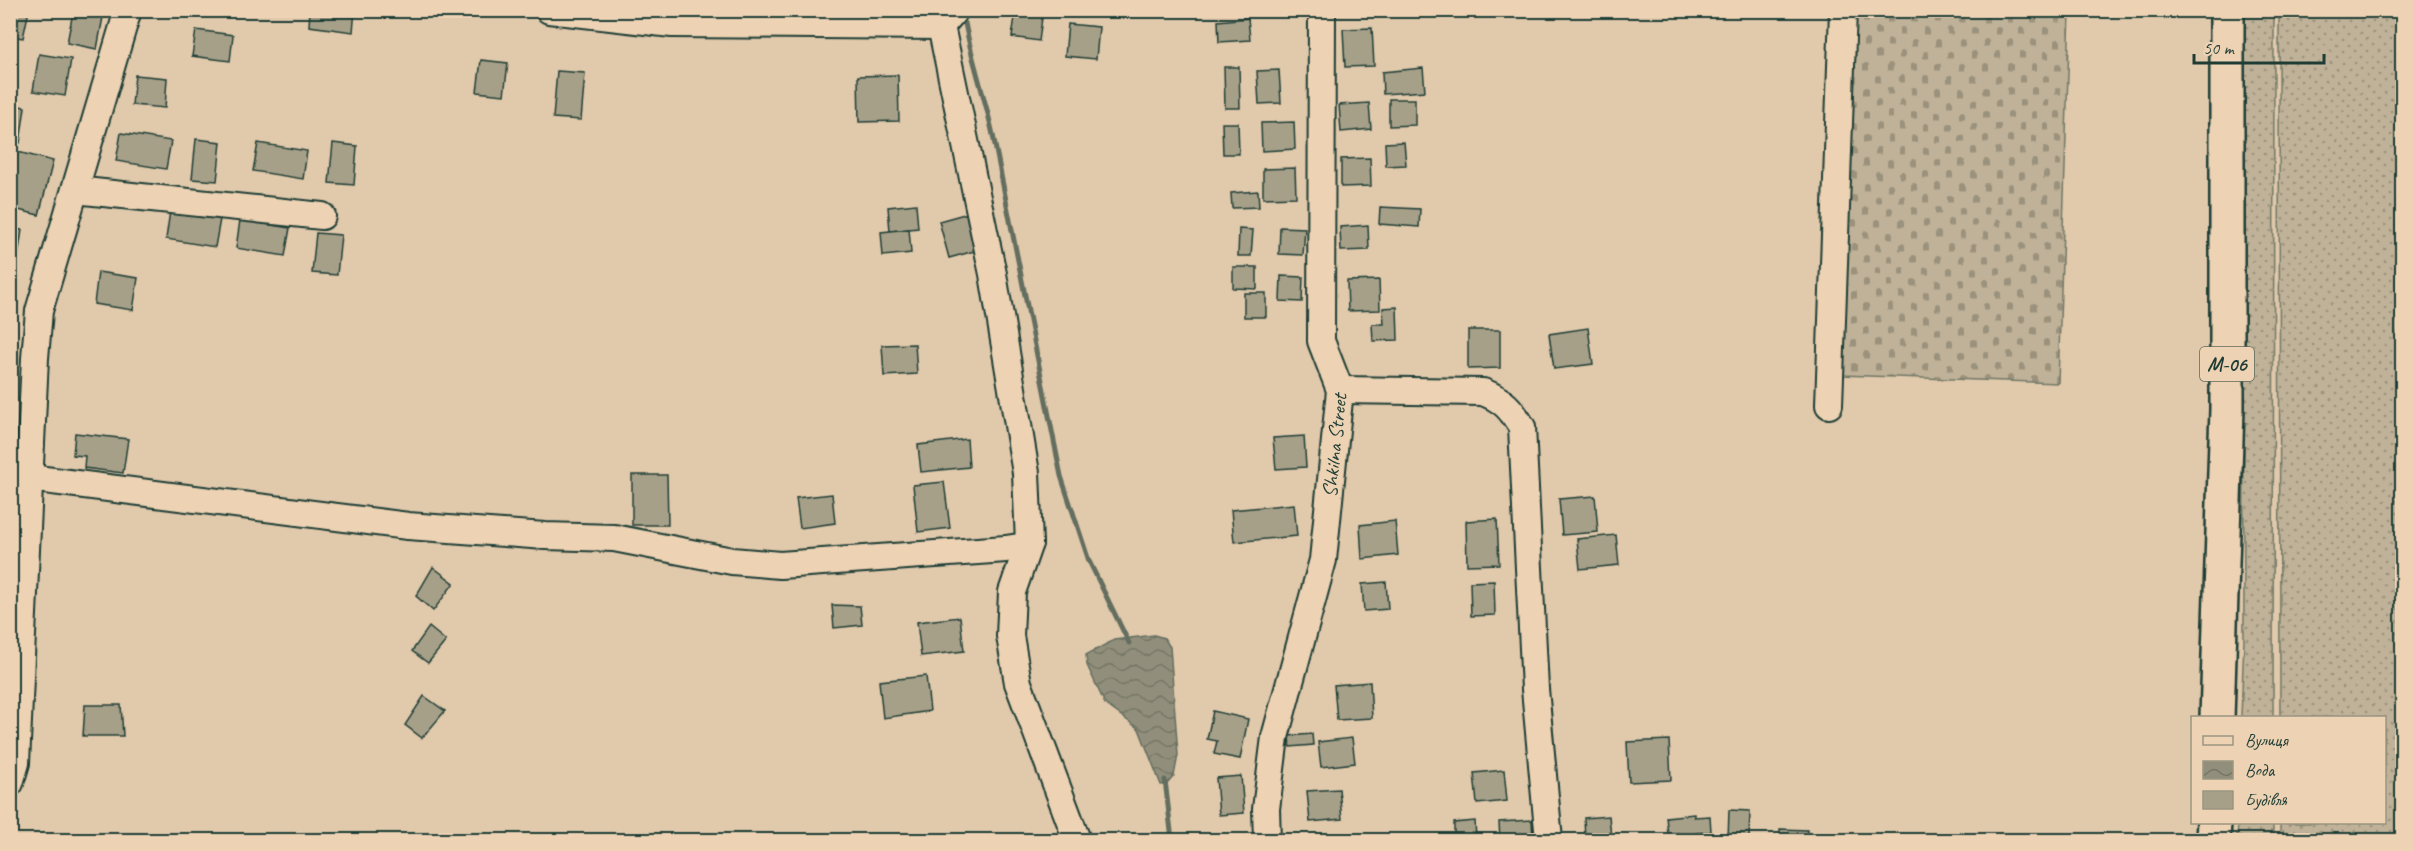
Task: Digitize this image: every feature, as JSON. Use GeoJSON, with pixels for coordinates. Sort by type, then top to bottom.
{"type":"FeatureCollection","features":[{"type":"Feature","properties":{"kind":"highway","name":"М-06"},"geometry":{"type":"LineString","coordinates":[[2217,716],[2228,409],[2227,10]]}},
{"type":"Feature","properties":{"kind":"highway"},"geometry":{"type":"LineString","coordinates":[[2213,840],[2214,824]]}},
{"type":"Feature","properties":{"kind":"street"},"geometry":{"type":"LineString","coordinates":[[10,783],[16,763],[16,647],[39,311],[128,10]]}},
{"type":"Feature","properties":{"kind":"street"},"geometry":{"type":"LineString","coordinates":[[549,10],[672,24],[948,18],[1026,473],[1029,543],[1012,592],[1010,636],[1018,683],[1077,840]]}},
{"type":"Feature","properties":{"kind":"street","name":"Shkilna Street"},"geometry":{"type":"LineString","coordinates":[[1267,840],[1266,809],[1275,737],[1323,560],[1340,390],[1321,341],[1322,10]]}},
{"type":"Feature","properties":{"kind":"street"},"geometry":{"type":"LineString","coordinates":[[1829,405],[1843,10]]}},
{"type":"Feature","properties":{"kind":"street"},"geometry":{"type":"LineString","coordinates":[[75,190],[322,216]]}},
{"type":"Feature","properties":{"kind":"street"},"geometry":{"type":"LineString","coordinates":[[1340,390],[1483,392],[1498,398],[1512,411],[1522,427],[1535,689],[1549,840]]}},
{"type":"Feature","properties":{"kind":"street"},"geometry":{"type":"LineString","coordinates":[[29,478],[408,526],[545,536],[614,538],[732,561],[780,565],[1006,549],[1029,543]]}},
{"type":"Feature","properties":{"kind":"green space"},"geometry":{"type":"Polygon","coordinates":[[[2274,10],[2273,716],[2241,716],[2244,641],[2243,11],[2274,10]]]}},
{"type":"Feature","properties":{"kind":"green space"},"geometry":{"type":"Polygon","coordinates":[[[1853,11],[2070,11],[2058,383],[1841,375],[1853,11]]]}},
{"type":"Feature","properties":{"kind":"green space"},"geometry":{"type":"Polygon","coordinates":[[[2279,11],[2402,11],[2402,840],[2280,840],[2280,824],[2386,824],[2386,716],[2280,716],[2279,11]]]}},
{"type":"Feature","properties":{"kind":"green space"},"geometry":{"type":"Polygon","coordinates":[[[2238,824],[2273,824],[2273,840],[2237,840],[2238,824]]]}},
{"type":"Feature","properties":{"kind":"water"},"geometry":{"type":"Polygon","coordinates":[[[1154,635],[1164,638],[1170,647],[1178,755],[1174,776],[1167,784],[1161,785],[1139,729],[1105,704],[1087,665],[1086,655],[1114,640],[1154,635]]]}},
{"type":"Feature","properties":{"kind":"building"},"geometry":{"type":"Polygon","coordinates":[[[10,10],[29,10],[23,38],[10,36],[10,10]]]}},
{"type":"Feature","properties":{"kind":"building"},"geometry":{"type":"Polygon","coordinates":[[[310,10],[355,10],[353,32],[309,26],[310,10]]]}},
{"type":"Feature","properties":{"kind":"building"},"geometry":{"type":"Polygon","coordinates":[[[1016,10],[1043,10],[1039,41],[1012,37],[1016,10]]]}},
{"type":"Feature","properties":{"kind":"building"},"geometry":{"type":"Polygon","coordinates":[[[73,12],[103,17],[97,49],[67,43],[73,12]]]}},
{"type":"Feature","properties":{"kind":"building"},"geometry":{"type":"Polygon","coordinates":[[[1248,18],[1250,40],[1219,42],[1218,21],[1248,18]]]}},
{"type":"Feature","properties":{"kind":"building"},"geometry":{"type":"Polygon","coordinates":[[[1068,24],[1099,27],[1096,59],[1065,56],[1068,24]]]}},
{"type":"Feature","properties":{"kind":"building"},"geometry":{"type":"Polygon","coordinates":[[[1372,28],[1374,66],[1345,67],[1343,29],[1372,28]]]}},
{"type":"Feature","properties":{"kind":"building"},"geometry":{"type":"Polygon","coordinates":[[[196,30],[233,35],[230,61],[192,56],[196,30]]]}},
{"type":"Feature","properties":{"kind":"building"},"geometry":{"type":"Polygon","coordinates":[[[39,54],[71,59],[65,96],[33,91],[39,54]]]}},
{"type":"Feature","properties":{"kind":"building"},"geometry":{"type":"Polygon","coordinates":[[[481,60],[508,63],[504,95],[477,92],[481,60]]]}},
{"type":"Feature","properties":{"kind":"building"},"geometry":{"type":"Polygon","coordinates":[[[1224,67],[1239,67],[1240,108],[1225,108],[1224,67]]]}},
{"type":"Feature","properties":{"kind":"building"},"geometry":{"type":"Polygon","coordinates":[[[1423,68],[1425,91],[1383,94],[1382,72],[1423,68]]]}},
{"type":"Feature","properties":{"kind":"building"},"geometry":{"type":"Polygon","coordinates":[[[1279,70],[1281,103],[1259,104],[1257,71],[1279,70]]]}},
{"type":"Feature","properties":{"kind":"building"},"geometry":{"type":"Polygon","coordinates":[[[557,71],[585,73],[581,120],[553,118],[557,71]]]}},
{"type":"Feature","properties":{"kind":"building"},"geometry":{"type":"Polygon","coordinates":[[[135,75],[167,78],[165,108],[132,105],[135,75]]]}},
{"type":"Feature","properties":{"kind":"building"},"geometry":{"type":"Polygon","coordinates":[[[898,75],[899,121],[859,122],[858,76],[898,75]]]}},
{"type":"Feature","properties":{"kind":"building"},"geometry":{"type":"Polygon","coordinates":[[[1389,99],[1415,99],[1415,125],[1389,126],[1389,99]]]}},
{"type":"Feature","properties":{"kind":"building"},"geometry":{"type":"Polygon","coordinates":[[[1369,103],[1371,129],[1341,132],[1339,105],[1369,103]]]}},
{"type":"Feature","properties":{"kind":"building"},"geometry":{"type":"Polygon","coordinates":[[[10,104],[25,107],[20,143],[10,142],[10,104]]]}},
{"type":"Feature","properties":{"kind":"building"},"geometry":{"type":"Polygon","coordinates":[[[1294,122],[1295,149],[1262,151],[1261,123],[1294,122]]]}},
{"type":"Feature","properties":{"kind":"building"},"geometry":{"type":"Polygon","coordinates":[[[1222,123],[1238,123],[1239,154],[1223,154],[1222,123]]]}},
{"type":"Feature","properties":{"kind":"building"},"geometry":{"type":"Polygon","coordinates":[[[121,133],[171,141],[166,169],[116,161],[121,133]]]}},
{"type":"Feature","properties":{"kind":"building"},"geometry":{"type":"Polygon","coordinates":[[[196,139],[221,142],[217,181],[192,179],[196,139]]]}},
{"type":"Feature","properties":{"kind":"building"},"geometry":{"type":"Polygon","coordinates":[[[1404,142],[1406,165],[1386,166],[1385,143],[1404,142]]]}},
{"type":"Feature","properties":{"kind":"building"},"geometry":{"type":"Polygon","coordinates":[[[258,143],[307,151],[303,179],[253,171],[258,143]]]}},
{"type":"Feature","properties":{"kind":"building"},"geometry":{"type":"Polygon","coordinates":[[[333,143],[357,146],[354,185],[329,183],[333,143]]]}},
{"type":"Feature","properties":{"kind":"building"},"geometry":{"type":"Polygon","coordinates":[[[18,152],[53,161],[39,215],[10,208],[10,182],[18,152]]]}},
{"type":"Feature","properties":{"kind":"building"},"geometry":{"type":"Polygon","coordinates":[[[1370,158],[1371,186],[1341,187],[1341,159],[1370,158]]]}},
{"type":"Feature","properties":{"kind":"building"},"geometry":{"type":"Polygon","coordinates":[[[1295,168],[1296,197],[1263,198],[1263,169],[1295,168]]]}},
{"type":"Feature","properties":{"kind":"building"},"geometry":{"type":"Polygon","coordinates":[[[1258,191],[1259,207],[1232,208],[1231,193],[1258,191]]]}},
{"type":"Feature","properties":{"kind":"building"},"geometry":{"type":"Polygon","coordinates":[[[916,204],[918,228],[890,231],[888,207],[916,204]]]}},
{"type":"Feature","properties":{"kind":"building"},"geometry":{"type":"Polygon","coordinates":[[[1380,207],[1420,209],[1419,227],[1379,224],[1380,207]]]}},
{"type":"Feature","properties":{"kind":"building"},"geometry":{"type":"Polygon","coordinates":[[[170,211],[220,219],[215,247],[166,239],[170,211]]]}},
{"type":"Feature","properties":{"kind":"building"},"geometry":{"type":"Polygon","coordinates":[[[968,213],[978,250],[949,258],[939,221],[968,213]]]}},
{"type":"Feature","properties":{"kind":"building"},"geometry":{"type":"Polygon","coordinates":[[[240,220],[290,228],[285,256],[236,248],[240,220]]]}},
{"type":"Feature","properties":{"kind":"building"},"geometry":{"type":"Polygon","coordinates":[[[1368,225],[1369,250],[1341,251],[1340,227],[1368,225]]]}},
{"type":"Feature","properties":{"kind":"building"},"geometry":{"type":"Polygon","coordinates":[[[1280,227],[1305,228],[1303,255],[1279,254],[1280,227]]]}},
{"type":"Feature","properties":{"kind":"building"},"geometry":{"type":"Polygon","coordinates":[[[10,229],[22,230],[15,277],[10,277],[10,229]]]}},
{"type":"Feature","properties":{"kind":"building"},"geometry":{"type":"Polygon","coordinates":[[[909,229],[911,253],[883,256],[881,232],[909,229]]]}},
{"type":"Feature","properties":{"kind":"building"},"geometry":{"type":"Polygon","coordinates":[[[1239,229],[1253,230],[1251,256],[1238,256],[1239,229]]]}},
{"type":"Feature","properties":{"kind":"building"},"geometry":{"type":"Polygon","coordinates":[[[316,233],[341,235],[337,275],[312,273],[316,233]]]}},
{"type":"Feature","properties":{"kind":"building"},"geometry":{"type":"Polygon","coordinates":[[[1233,267],[1257,267],[1257,289],[1233,288],[1233,267]]]}},
{"type":"Feature","properties":{"kind":"building"},"geometry":{"type":"Polygon","coordinates":[[[98,272],[138,278],[133,310],[94,304],[98,272]]]}},
{"type":"Feature","properties":{"kind":"building"},"geometry":{"type":"Polygon","coordinates":[[[1281,276],[1303,277],[1302,302],[1280,301],[1281,276]]]}},
{"type":"Feature","properties":{"kind":"building"},"geometry":{"type":"Polygon","coordinates":[[[1379,280],[1380,310],[1348,311],[1347,281],[1379,280]]]}},
{"type":"Feature","properties":{"kind":"building"},"geometry":{"type":"Polygon","coordinates":[[[1244,293],[1266,293],[1266,317],[1244,317],[1244,293]]]}},
{"type":"Feature","properties":{"kind":"building"},"geometry":{"type":"Polygon","coordinates":[[[1397,307],[1398,340],[1373,341],[1372,324],[1384,324],[1383,308],[1397,307]]]}},
{"type":"Feature","properties":{"kind":"building"},"geometry":{"type":"Polygon","coordinates":[[[1588,328],[1593,364],[1554,369],[1549,334],[1588,328]]]}},
{"type":"Feature","properties":{"kind":"building"},"geometry":{"type":"Polygon","coordinates":[[[1468,330],[1500,330],[1500,368],[1468,369],[1468,330]]]}},
{"type":"Feature","properties":{"kind":"building"},"geometry":{"type":"Polygon","coordinates":[[[915,344],[917,374],[884,376],[882,345],[915,344]]]}},
{"type":"Feature","properties":{"kind":"building"},"geometry":{"type":"Polygon","coordinates":[[[75,433],[128,439],[123,473],[84,468],[85,456],[73,455],[75,433]]]}},
{"type":"Feature","properties":{"kind":"building"},"geometry":{"type":"Polygon","coordinates":[[[1304,436],[1306,467],[1276,469],[1273,438],[1304,436]]]}},
{"type":"Feature","properties":{"kind":"building"},"geometry":{"type":"Polygon","coordinates":[[[967,439],[969,467],[921,472],[918,445],[967,439]]]}},
{"type":"Feature","properties":{"kind":"building"},"geometry":{"type":"Polygon","coordinates":[[[632,475],[667,475],[668,525],[632,525],[632,475]]]}},
{"type":"Feature","properties":{"kind":"building"},"geometry":{"type":"Polygon","coordinates":[[[944,482],[950,528],[918,532],[913,485],[944,482]]]}},
{"type":"Feature","properties":{"kind":"building"},"geometry":{"type":"Polygon","coordinates":[[[832,494],[835,523],[800,528],[796,498],[832,494]]]}},
{"type":"Feature","properties":{"kind":"building"},"geometry":{"type":"Polygon","coordinates":[[[1595,496],[1598,532],[1562,535],[1559,499],[1595,496]]]}},
{"type":"Feature","properties":{"kind":"building"},"geometry":{"type":"Polygon","coordinates":[[[1294,504],[1297,536],[1234,542],[1231,510],[1294,504]]]}},
{"type":"Feature","properties":{"kind":"building"},"geometry":{"type":"Polygon","coordinates":[[[1497,519],[1499,564],[1467,565],[1466,521],[1497,519]]]}},
{"type":"Feature","properties":{"kind":"building"},"geometry":{"type":"Polygon","coordinates":[[[1395,521],[1398,555],[1362,559],[1360,525],[1395,521]]]}},
{"type":"Feature","properties":{"kind":"building"},"geometry":{"type":"Polygon","coordinates":[[[1616,535],[1619,565],[1580,569],[1577,539],[1616,535]]]}},
{"type":"Feature","properties":{"kind":"building"},"geometry":{"type":"Polygon","coordinates":[[[433,567],[454,583],[433,611],[416,596],[433,567]]]}},
{"type":"Feature","properties":{"kind":"building"},"geometry":{"type":"Polygon","coordinates":[[[1494,581],[1495,615],[1471,616],[1470,582],[1494,581]]]}},
{"type":"Feature","properties":{"kind":"building"},"geometry":{"type":"Polygon","coordinates":[[[1386,582],[1388,609],[1364,611],[1362,584],[1386,582]]]}},
{"type":"Feature","properties":{"kind":"building"},"geometry":{"type":"Polygon","coordinates":[[[832,605],[860,606],[862,625],[834,628],[832,605]]]}},
{"type":"Feature","properties":{"kind":"building"},"geometry":{"type":"Polygon","coordinates":[[[960,617],[964,651],[921,656],[917,622],[960,617]]]}},
{"type":"Feature","properties":{"kind":"building"},"geometry":{"type":"Polygon","coordinates":[[[429,627],[446,641],[428,663],[412,651],[429,627]]]}},
{"type":"Feature","properties":{"kind":"building"},"geometry":{"type":"Polygon","coordinates":[[[926,676],[930,711],[883,718],[879,681],[926,676]]]}},
{"type":"Feature","properties":{"kind":"building"},"geometry":{"type":"Polygon","coordinates":[[[1370,682],[1372,718],[1337,720],[1334,685],[1370,682]]]}},
{"type":"Feature","properties":{"kind":"building"},"geometry":{"type":"Polygon","coordinates":[[[424,696],[445,711],[422,738],[405,725],[424,696]]]}},
{"type":"Feature","properties":{"kind":"building"},"geometry":{"type":"Polygon","coordinates":[[[85,705],[121,705],[123,736],[83,736],[85,705]]]}},
{"type":"Feature","properties":{"kind":"building"},"geometry":{"type":"Polygon","coordinates":[[[1213,711],[1248,719],[1240,759],[1214,754],[1217,741],[1207,739],[1213,711]]]}},
{"type":"Feature","properties":{"kind":"building"},"geometry":{"type":"Polygon","coordinates":[[[1312,734],[1313,745],[1290,747],[1289,736],[1312,734]]]}},
{"type":"Feature","properties":{"kind":"building"},"geometry":{"type":"Polygon","coordinates":[[[1352,738],[1355,763],[1321,767],[1318,742],[1352,738]]]}},
{"type":"Feature","properties":{"kind":"building"},"geometry":{"type":"Polygon","coordinates":[[[1669,740],[1671,780],[1629,782],[1627,742],[1669,740]]]}},
{"type":"Feature","properties":{"kind":"building"},"geometry":{"type":"Polygon","coordinates":[[[1504,770],[1507,801],[1477,804],[1474,773],[1504,770]]]}},
{"type":"Feature","properties":{"kind":"building"},"geometry":{"type":"Polygon","coordinates":[[[1241,776],[1244,813],[1219,815],[1216,778],[1241,776]]]}},
{"type":"Feature","properties":{"kind":"building"},"geometry":{"type":"Polygon","coordinates":[[[1339,789],[1342,819],[1310,822],[1307,791],[1339,789]]]}},
{"type":"Feature","properties":{"kind":"building"},"geometry":{"type":"Polygon","coordinates":[[[1729,810],[1750,811],[1749,840],[1728,840],[1729,810]]]}},
{"type":"Feature","properties":{"kind":"building"},"geometry":{"type":"Polygon","coordinates":[[[1694,814],[1694,817],[1710,816],[1711,832],[1696,833],[1697,840],[1679,840],[1678,833],[1668,834],[1666,817],[1694,814]]]}},
{"type":"Feature","properties":{"kind":"building"},"geometry":{"type":"Polygon","coordinates":[[[1609,816],[1611,837],[1585,839],[1584,818],[1609,816]]]}},
{"type":"Feature","properties":{"kind":"building"},"geometry":{"type":"Polygon","coordinates":[[[1532,820],[1533,840],[1500,840],[1499,822],[1532,820]]]}},
{"type":"Feature","properties":{"kind":"building"},"geometry":{"type":"Polygon","coordinates":[[[1475,821],[1476,840],[1454,838],[1454,823],[1475,821]]]}},
{"type":"Feature","properties":{"kind":"building"},"geometry":{"type":"Polygon","coordinates":[[[1780,829],[1807,830],[1807,840],[1780,840],[1780,829]]]}},
{"type":"Feature","properties":{"kind":"waterway"},"geometry":{"type":"LineString","coordinates":[[965,23],[993,135],[1061,476],[1089,561],[1129,643]]}},
{"type":"Feature","properties":{"kind":"waterway"},"geometry":{"type":"LineString","coordinates":[[1165,780],[1172,840]]}}]}
